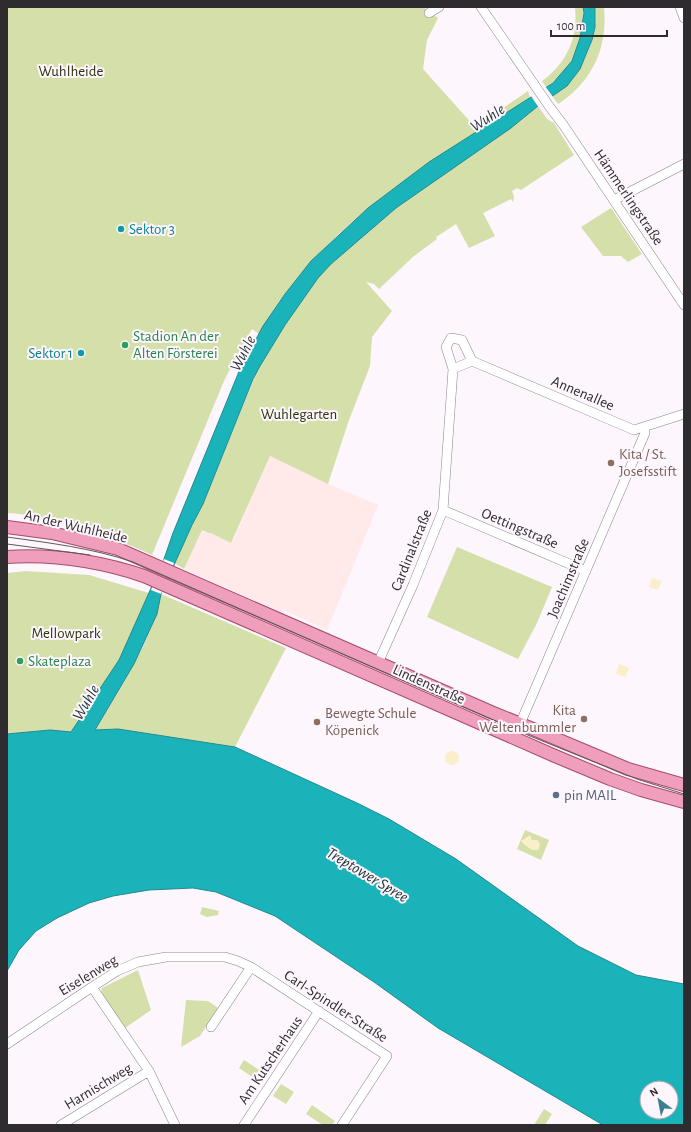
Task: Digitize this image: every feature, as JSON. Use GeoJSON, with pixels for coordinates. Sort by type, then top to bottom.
{"type":"FeatureCollection","features":[{"type":"Feature","properties":{"kind":"main road","name":"An der Wuhlheide"},"geometry":{"type":"LineString","coordinates":[[7,527],[52,533],[118,549],[166,569]]}},
{"type":"Feature","properties":{"kind":"main road","name":"An der Wuhlheide"},"geometry":{"type":"LineString","coordinates":[[7,556],[48,556],[104,564],[123,569],[160,583]]}},
{"type":"Feature","properties":{"kind":"main road","name":"Lindenstraße"},"geometry":{"type":"LineString","coordinates":[[166,569],[491,712],[628,769],[684,785]]}},
{"type":"Feature","properties":{"kind":"main road","name":"Lindenstraße"},"geometry":{"type":"LineString","coordinates":[[160,583],[610,779],[641,790],[684,802]]}},
{"type":"Feature","properties":{"kind":"street"},"geometry":{"type":"LineString","coordinates":[[429,13],[439,7]]}},
{"type":"Feature","properties":{"kind":"street","name":"Hämmerlingstraße"},"geometry":{"type":"LineString","coordinates":[[481,7],[564,126],[684,304]]}},
{"type":"Feature","properties":{"kind":"street"},"geometry":{"type":"LineString","coordinates":[[680,7],[684,18]]}},
{"type":"Feature","properties":{"kind":"street"},"geometry":{"type":"LineString","coordinates":[[614,200],[684,164]]}},
{"type":"Feature","properties":{"kind":"street"},"geometry":{"type":"LineString","coordinates":[[451,338],[462,340],[472,361],[453,370],[446,347],[451,338]]}},
{"type":"Feature","properties":{"kind":"street","name":"Annenallee"},"geometry":{"type":"LineString","coordinates":[[472,361],[634,430],[684,414]]}},
{"type":"Feature","properties":{"kind":"street","name":"Cardinalstraße"},"geometry":{"type":"LineString","coordinates":[[378,663],[413,584],[443,510],[453,370]]}},
{"type":"Feature","properties":{"kind":"street","name":"Joachimstraße"},"geometry":{"type":"LineString","coordinates":[[514,738],[645,433],[644,428]]}},
{"type":"Feature","properties":{"kind":"street","name":"Oettingstraße"},"geometry":{"type":"LineString","coordinates":[[443,510],[586,571]]}},
{"type":"Feature","properties":{"kind":"street","name":"Carl-Spindler-Straße"},"geometry":{"type":"LineString","coordinates":[[194,956],[225,957],[251,967],[387,1056],[342,1125]]}},
{"type":"Feature","properties":{"kind":"street","name":"Eiselenweg"},"geometry":{"type":"LineString","coordinates":[[7,1044],[117,971],[138,962],[166,957],[194,956]]}},
{"type":"Feature","properties":{"kind":"street"},"geometry":{"type":"LineString","coordinates":[[211,1027],[251,967]]}},
{"type":"Feature","properties":{"kind":"street"},"geometry":{"type":"LineString","coordinates":[[92,987],[149,1071],[175,1125]]}},
{"type":"Feature","properties":{"kind":"street","name":"Am Kutscherhaus"},"geometry":{"type":"LineString","coordinates":[[244,1125],[319,1011]]}},
{"type":"Feature","properties":{"kind":"street","name":"Harnischweg"},"geometry":{"type":"LineString","coordinates":[[61,1125],[149,1071]]}},
{"type":"Feature","properties":{"kind":"shaded area"},"geometry":{"type":"Polygon","coordinates":[[[270,456],[328,484],[378,505],[327,630],[284,610],[283,613],[184,569],[202,530],[209,533],[211,532],[232,543],[270,456]]]}},
{"type":"Feature","properties":{"kind":"green space","name":"Wuhlheide"},"geometry":{"type":"Polygon","coordinates":[[[7,7],[423,7],[438,18],[427,40],[423,69],[475,127],[528,91],[530,98],[416,172],[344,229],[312,261],[283,296],[259,334],[252,329],[224,381],[152,555],[121,542],[79,528],[38,517],[7,513],[7,7]]]}},
{"type":"Feature","properties":{"kind":"green space"},"geometry":{"type":"Polygon","coordinates":[[[575,7],[583,7],[583,13],[582,27],[574,57],[566,69],[546,87],[542,81],[558,66],[569,49],[575,29],[575,7]]]}},
{"type":"Feature","properties":{"kind":"green space"},"geometry":{"type":"Polygon","coordinates":[[[595,7],[604,7],[605,22],[600,50],[589,74],[570,95],[558,104],[552,96],[574,77],[589,49],[595,27],[595,7]]]}},
{"type":"Feature","properties":{"kind":"green space","name":"Wuhlegarten"},"geometry":{"type":"Polygon","coordinates":[[[538,106],[547,119],[554,123],[574,155],[521,190],[517,188],[512,191],[514,197],[513,202],[511,199],[483,213],[495,236],[469,248],[456,224],[436,237],[437,239],[414,256],[379,289],[374,284],[366,282],[392,311],[372,337],[370,366],[349,420],[328,484],[270,456],[231,543],[202,530],[184,569],[174,563],[203,504],[259,366],[285,325],[318,278],[331,264],[396,208],[511,128],[538,106]]]}},
{"type":"Feature","properties":{"kind":"green space"},"geometry":{"type":"Polygon","coordinates":[[[611,208],[642,254],[628,262],[621,256],[603,256],[581,227],[611,208]]]}},
{"type":"Feature","properties":{"kind":"green space"},"geometry":{"type":"Polygon","coordinates":[[[457,547],[552,587],[537,623],[518,659],[427,617],[457,547]]]}},
{"type":"Feature","properties":{"kind":"green space","name":"Mellowpark"},"geometry":{"type":"Polygon","coordinates":[[[26,571],[89,575],[149,593],[119,660],[71,732],[50,730],[7,734],[7,573],[26,571]]]}},
{"type":"Feature","properties":{"kind":"green space"},"geometry":{"type":"Polygon","coordinates":[[[161,594],[286,648],[235,747],[118,729],[95,731],[134,665],[150,630],[161,594]]]}},
{"type":"Feature","properties":{"kind":"green space"},"geometry":{"type":"Polygon","coordinates":[[[525,830],[549,840],[541,860],[517,849],[525,830]]]}},
{"type":"Feature","properties":{"kind":"green space"},"geometry":{"type":"Polygon","coordinates":[[[202,907],[219,911],[218,915],[207,917],[200,914],[202,907]]]}},
{"type":"Feature","properties":{"kind":"green space"},"geometry":{"type":"Polygon","coordinates":[[[138,970],[151,1010],[125,1028],[101,993],[102,988],[138,970]]]}},
{"type":"Feature","properties":{"kind":"green space"},"geometry":{"type":"Polygon","coordinates":[[[186,1000],[208,1001],[218,1008],[200,1036],[181,1047],[186,1000]]]}},
{"type":"Feature","properties":{"kind":"green space"},"geometry":{"type":"Polygon","coordinates":[[[244,1060],[267,1075],[261,1083],[239,1068],[244,1060]]]}},
{"type":"Feature","properties":{"kind":"green space"},"geometry":{"type":"Polygon","coordinates":[[[281,1084],[294,1092],[286,1104],[273,1096],[281,1084]]]}},
{"type":"Feature","properties":{"kind":"green space"},"geometry":{"type":"Polygon","coordinates":[[[312,1105],[335,1121],[332,1125],[323,1125],[306,1114],[312,1105]]]}},
{"type":"Feature","properties":{"kind":"green space"},"geometry":{"type":"Polygon","coordinates":[[[544,1109],[552,1114],[545,1125],[534,1125],[544,1109]]]}},
{"type":"Feature","properties":{"kind":"sand"},"geometry":{"type":"Polygon","coordinates":[[[652,578],[662,581],[658,590],[649,587],[652,578]]]}},
{"type":"Feature","properties":{"kind":"sand"},"geometry":{"type":"Polygon","coordinates":[[[619,664],[629,668],[625,677],[616,674],[619,664]]]}},
{"type":"Feature","properties":{"kind":"sand"},"geometry":{"type":"Polygon","coordinates":[[[449,751],[455,751],[459,755],[459,761],[455,765],[449,765],[445,761],[445,755],[449,751]]]}},
{"type":"Feature","properties":{"kind":"sand"},"geometry":{"type":"Polygon","coordinates":[[[530,835],[532,840],[537,840],[540,844],[539,849],[532,850],[521,841],[530,835]]]}},
{"type":"Feature","properties":{"kind":"water","name":"Treptower Spree"},"geometry":{"type":"Polygon","coordinates":[[[583,7],[595,7],[595,27],[592,40],[580,69],[567,86],[538,106],[511,128],[396,208],[331,264],[318,278],[285,325],[253,379],[203,504],[161,594],[157,614],[134,664],[95,730],[118,729],[235,747],[389,819],[456,859],[578,946],[636,975],[684,984],[684,1125],[603,1125],[438,1028],[374,982],[275,916],[216,892],[193,888],[149,890],[113,896],[89,903],[57,918],[36,931],[19,950],[7,971],[7,734],[50,730],[71,732],[119,660],[164,559],[173,533],[240,369],[263,326],[285,294],[311,261],[368,208],[429,162],[553,83],[572,61],[580,38],[584,13],[583,7]]]}},
{"type":"Feature","properties":{"kind":"pier"},"geometry":{"type":"Polygon","coordinates":[[[545,86],[553,97],[539,108],[531,96],[545,86]]]}},
{"type":"Feature","properties":{"kind":"pier"},"geometry":{"type":"Polygon","coordinates":[[[164,559],[174,563],[161,594],[151,590],[164,559]]]}},
{"type":"Feature","properties":{"kind":"tram line"},"geometry":{"type":"LineString","coordinates":[[7,537],[102,553],[133,562],[530,736],[637,779],[684,794]]}},
{"type":"Feature","properties":{"kind":"tram line"},"geometry":{"type":"LineString","coordinates":[[7,544],[90,555]]}},
{"type":"Feature","properties":{"kind":"place","name":"Sektor 3"},"geometry":{"type":"Point","coordinates":[121,229]}},
{"type":"Feature","properties":{"kind":"place","name":"Stadion An der Alten Försterei"},"geometry":{"type":"Point","coordinates":[125,345]}},
{"type":"Feature","properties":{"kind":"place","name":"Sektor 1"},"geometry":{"type":"Point","coordinates":[81,353]}},
{"type":"Feature","properties":{"kind":"place","name":"Kita / St. Josefsstift"},"geometry":{"type":"Point","coordinates":[611,463]}},
{"type":"Feature","properties":{"kind":"place","name":"Skateplaza"},"geometry":{"type":"Point","coordinates":[20,661]}},
{"type":"Feature","properties":{"kind":"place","name":"Kita Weltenbummler"},"geometry":{"type":"Point","coordinates":[584,719]}},
{"type":"Feature","properties":{"kind":"place","name":"Bewegte Schule Köpenick"},"geometry":{"type":"Point","coordinates":[317,722]}},
{"type":"Feature","properties":{"kind":"place","name":"pin MAIL"},"geometry":{"type":"Point","coordinates":[556,795]}},
{"type":"Feature","properties":{"kind":"water label","name":"Wuhle"},"geometry":{"type":"Point","coordinates":[487,117]}},
{"type":"Feature","properties":{"kind":"water label","name":"Wuhle"},"geometry":{"type":"Point","coordinates":[242,353]}},
{"type":"Feature","properties":{"kind":"water label","name":"Wuhle"},"geometry":{"type":"Point","coordinates":[85,702]}}]}
